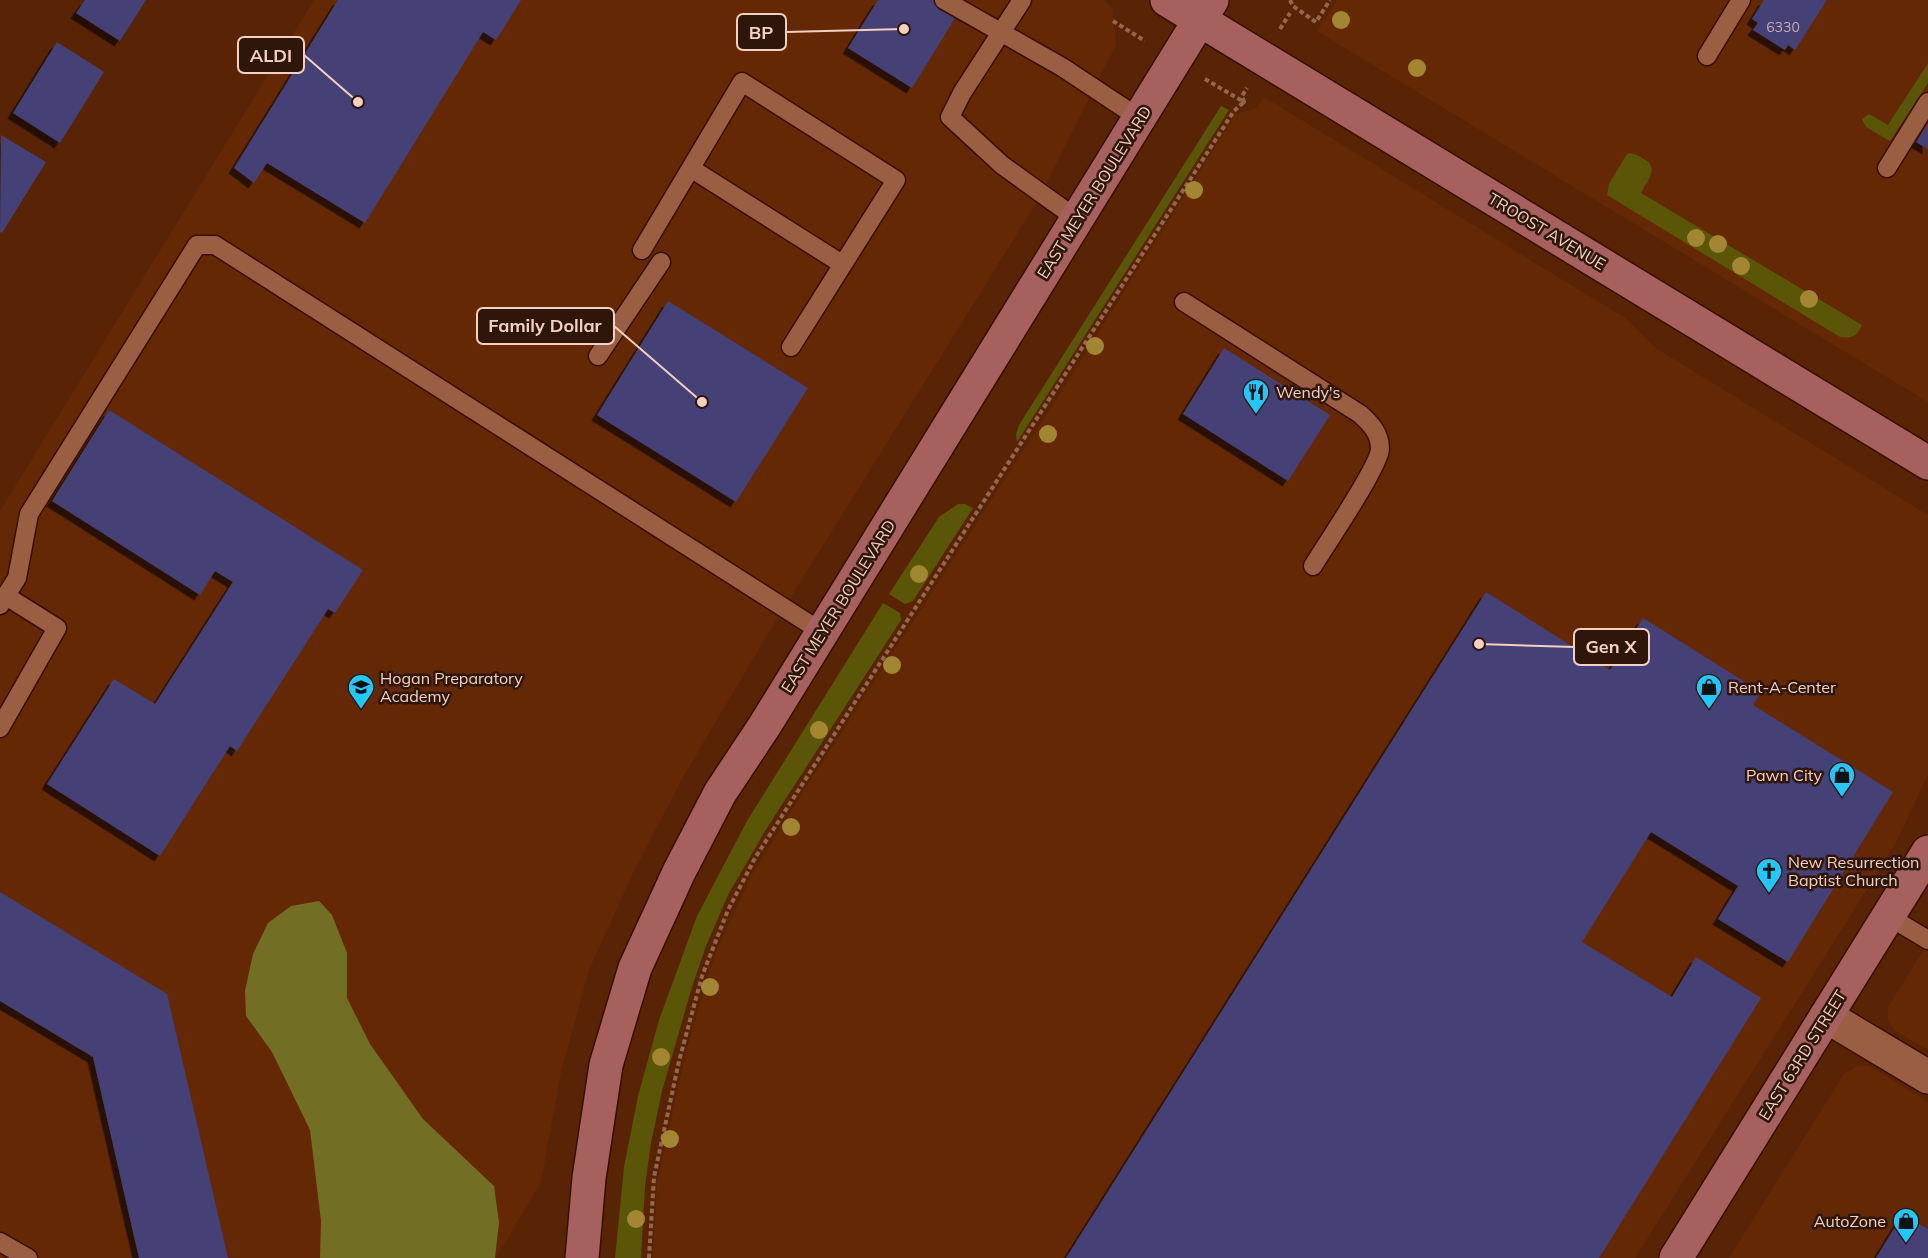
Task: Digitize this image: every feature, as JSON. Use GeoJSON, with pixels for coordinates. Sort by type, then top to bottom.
{"type":"FeatureCollection","features":[{"type":"Feature","properties":{"kind":"main road","name":"TROOST AVENUE"},"geometry":{"type":"LineString","coordinates":[[1167,0],[1206,10],[1928,463]]}},
{"type":"Feature","properties":{"kind":"main road","name":"EAST MEYER BOULEVARD"},"geometry":{"type":"LineString","coordinates":[[582,1258],[589,1178],[606,1065],[636,968],[679,872],[720,793],[1206,10]]}},
{"type":"Feature","properties":{"kind":"main road","name":"EAST 63RD STREET"},"geometry":{"type":"LineString","coordinates":[[1676,1258],[1928,852]]}},
{"type":"Feature","properties":{"kind":"street"},"geometry":{"type":"LineString","coordinates":[[1826,1016],[1928,1077]]}},
{"type":"Feature","properties":{"kind":"lane"},"geometry":{"type":"LineString","coordinates":[[944,0],[1062,68],[1139,118]]}},
{"type":"Feature","properties":{"kind":"lane"},"geometry":{"type":"LineString","coordinates":[[1022,0],[962,93],[950,117],[1002,165],[1077,219]]}},
{"type":"Feature","properties":{"kind":"lane"},"geometry":{"type":"LineString","coordinates":[[1707,56],[1742,0]]}},
{"type":"Feature","properties":{"kind":"lane"},"geometry":{"type":"LineString","coordinates":[[642,250],[742,82],[896,180],[791,347]]}},
{"type":"Feature","properties":{"kind":"lane"},"geometry":{"type":"LineString","coordinates":[[1887,168],[1928,102]]}},
{"type":"Feature","properties":{"kind":"lane"},"geometry":{"type":"LineString","coordinates":[[692,169],[842,264]]}},
{"type":"Feature","properties":{"kind":"lane"},"geometry":{"type":"LineString","coordinates":[[0,728],[57,628],[3,600],[16,578],[29,514],[197,245],[215,245],[822,632]]}},
{"type":"Feature","properties":{"kind":"lane"},"geometry":{"type":"LineString","coordinates":[[598,356],[661,262]]}},
{"type":"Feature","properties":{"kind":"lane"},"geometry":{"type":"LineString","coordinates":[[1184,302],[1360,414],[1376,430],[1380,450],[1370,472],[1313,566]]}},
{"type":"Feature","properties":{"kind":"lane"},"geometry":{"type":"LineString","coordinates":[[1888,916],[1928,940]]}},
{"type":"Feature","properties":{"kind":"lane"},"geometry":{"type":"LineString","coordinates":[[0,1242],[28,1258]]}},
{"type":"Feature","properties":{"kind":"path"},"geometry":{"type":"LineString","coordinates":[[1290,0],[1293,6],[1316,22],[1330,0]]}},
{"type":"Feature","properties":{"kind":"path"},"geometry":{"type":"LineString","coordinates":[[649,1258],[654,1177],[679,1061],[702,976],[728,910],[755,858],[1234,111],[1244,102]]}},
{"type":"Feature","properties":{"kind":"shaded area","name":"Hogan Preparatory Academy"},"geometry":{"type":"Polygon","coordinates":[[[314,0],[1104,0],[1113,9],[1116,45],[1038,200],[763,642],[683,777],[633,873],[589,970],[561,1072],[541,1182],[496,1258],[0,1258],[0,511],[314,0]]]}},
{"type":"Feature","properties":{"kind":"shaded area"},"geometry":{"type":"Polygon","coordinates":[[[1337,0],[1928,0],[1928,402],[1317,31],[1337,0]]]}},
{"type":"Feature","properties":{"kind":"shaded area"},"geometry":{"type":"Polygon","coordinates":[[[1928,63],[1928,83],[1890,141],[1866,127],[1862,119],[1869,114],[1888,125],[1928,63]]]}},
{"type":"Feature","properties":{"kind":"shaded area"},"geometry":{"type":"Polygon","coordinates":[[[1264,97],[1625,318],[1657,349],[1928,515],[1928,774],[1896,843],[1635,1258],[653,1258],[657,1184],[687,1048],[715,954],[751,876],[1236,114],[1257,108],[1264,97]]]}},
{"type":"Feature","properties":{"kind":"shaded area"},"geometry":{"type":"Polygon","coordinates":[[[1221,106],[1229,110],[1017,442],[1016,435],[1019,425],[1221,106]]]}},
{"type":"Feature","properties":{"kind":"shaded area"},"geometry":{"type":"Polygon","coordinates":[[[1630,153],[1644,159],[1651,166],[1651,175],[1641,193],[1862,325],[1858,332],[1848,338],[1840,337],[1607,195],[1609,184],[1627,154],[1630,153]]]}},
{"type":"Feature","properties":{"kind":"shaded area"},"geometry":{"type":"Polygon","coordinates":[[[958,504],[965,504],[973,508],[913,601],[905,604],[889,594],[939,517],[958,504]]]}},
{"type":"Feature","properties":{"kind":"shaded area"},"geometry":{"type":"Polygon","coordinates":[[[883,603],[900,613],[901,620],[765,831],[728,895],[706,946],[662,1091],[651,1143],[645,1186],[641,1258],[615,1258],[624,1167],[638,1096],[659,1020],[697,916],[747,821],[883,603]]]}},
{"type":"Feature","properties":{"kind":"shaded area"},"geometry":{"type":"Polygon","coordinates":[[[319,901],[332,915],[347,953],[347,998],[370,1044],[423,1119],[494,1186],[499,1222],[495,1258],[320,1258],[321,1221],[310,1130],[272,1052],[246,1016],[245,991],[253,954],[268,923],[291,906],[319,901]]]}},
{"type":"Feature","properties":{"kind":"shaded area"},"geometry":{"type":"Polygon","coordinates":[[[1928,943],[1928,1050],[1894,1030],[1888,1020],[1888,1007],[1928,943]]]}},
{"type":"Feature","properties":{"kind":"shaded area"},"geometry":{"type":"Polygon","coordinates":[[[1857,1066],[1869,1066],[1928,1102],[1928,1258],[1729,1258],[1844,1074],[1857,1066]]]}},
{"type":"Feature","properties":{"kind":"building"},"geometry":{"type":"Polygon","coordinates":[[[85,0],[146,0],[120,41],[76,13],[85,0]]]}},
{"type":"Feature","properties":{"kind":"building"},"geometry":{"type":"Polygon","coordinates":[[[338,0],[521,0],[496,40],[483,32],[365,223],[267,163],[254,183],[234,168],[338,0]]]}},
{"type":"Feature","properties":{"kind":"building"},"geometry":{"type":"Polygon","coordinates":[[[878,0],[966,0],[912,88],[848,48],[878,0]]]}},
{"type":"Feature","properties":{"kind":"building"},"geometry":{"type":"Polygon","coordinates":[[[1764,0],[1827,0],[1795,50],[1788,45],[1785,50],[1753,30],[1758,23],[1752,19],[1764,0]]]}},
{"type":"Feature","properties":{"kind":"building"},"geometry":{"type":"Polygon","coordinates":[[[57,42],[104,72],[60,143],[13,113],[57,42]]]}},
{"type":"Feature","properties":{"kind":"building"},"geometry":{"type":"Polygon","coordinates":[[[1928,123],[1928,149],[1916,142],[1928,123]]]}},
{"type":"Feature","properties":{"kind":"building"},"geometry":{"type":"Polygon","coordinates":[[[1,135],[46,162],[2,233],[0,232],[1,135]]]}},
{"type":"Feature","properties":{"kind":"building"},"geometry":{"type":"Polygon","coordinates":[[[668,301],[808,388],[736,502],[597,415],[668,301]]]}},
{"type":"Feature","properties":{"kind":"building","name":"Wendy's"},"geometry":{"type":"Polygon","coordinates":[[[1224,348],[1330,415],[1288,481],[1183,414],[1224,348]]]}},
{"type":"Feature","properties":{"kind":"building"},"geometry":{"type":"Polygon","coordinates":[[[109,410],[363,570],[335,613],[328,609],[237,751],[230,746],[160,856],[47,784],[114,679],[155,704],[233,582],[215,571],[200,595],[52,501],[109,410]]]}},
{"type":"Feature","properties":{"kind":"building"},"geometry":{"type":"Polygon","coordinates":[[[1486,592],[1610,670],[1643,618],[1761,692],[1753,705],[1893,792],[1788,962],[1718,919],[1738,886],[1651,832],[1582,942],[1672,997],[1696,957],[1761,998],[1599,1258],[1066,1258],[1486,592]]]}},
{"type":"Feature","properties":{"kind":"building"},"geometry":{"type":"Polygon","coordinates":[[[0,892],[167,994],[228,1258],[139,1258],[93,1057],[0,1001],[0,892]]]}},
{"type":"Feature","properties":{"kind":"building","name":"AutoZone"},"geometry":{"type":"Polygon","coordinates":[[[1903,1214],[1928,1229],[1928,1258],[1876,1258],[1903,1214]]]}},
{"type":"Feature","properties":{"kind":"place","name":"BP"},"geometry":{"type":"Point","coordinates":[904,29]}},
{"type":"Feature","properties":{"kind":"place","name":"ALDI"},"geometry":{"type":"Point","coordinates":[358,102]}},
{"type":"Feature","properties":{"kind":"place","name":"Family Dollar"},"geometry":{"type":"Point","coordinates":[702,402]}},
{"type":"Feature","properties":{"kind":"place","name":"Wendy's"},"geometry":{"type":"Point","coordinates":[1256,415]}},
{"type":"Feature","properties":{"kind":"place","name":"Gen X"},"geometry":{"type":"Point","coordinates":[1479,644]}},
{"type":"Feature","properties":{"kind":"place","name":"Hogan Preparatory Academy"},"geometry":{"type":"Point","coordinates":[361,710]}},
{"type":"Feature","properties":{"kind":"place","name":"Rent-A-Center"},"geometry":{"type":"Point","coordinates":[1709,710]}},
{"type":"Feature","properties":{"kind":"place","name":"Pawn City"},"geometry":{"type":"Point","coordinates":[1842,798]}},
{"type":"Feature","properties":{"kind":"place","name":"New Resurrection Baptist Church"},"geometry":{"type":"Point","coordinates":[1769,894]}},
{"type":"Feature","properties":{"kind":"place","name":"AutoZone"},"geometry":{"type":"Point","coordinates":[1906,1244]}}]}
